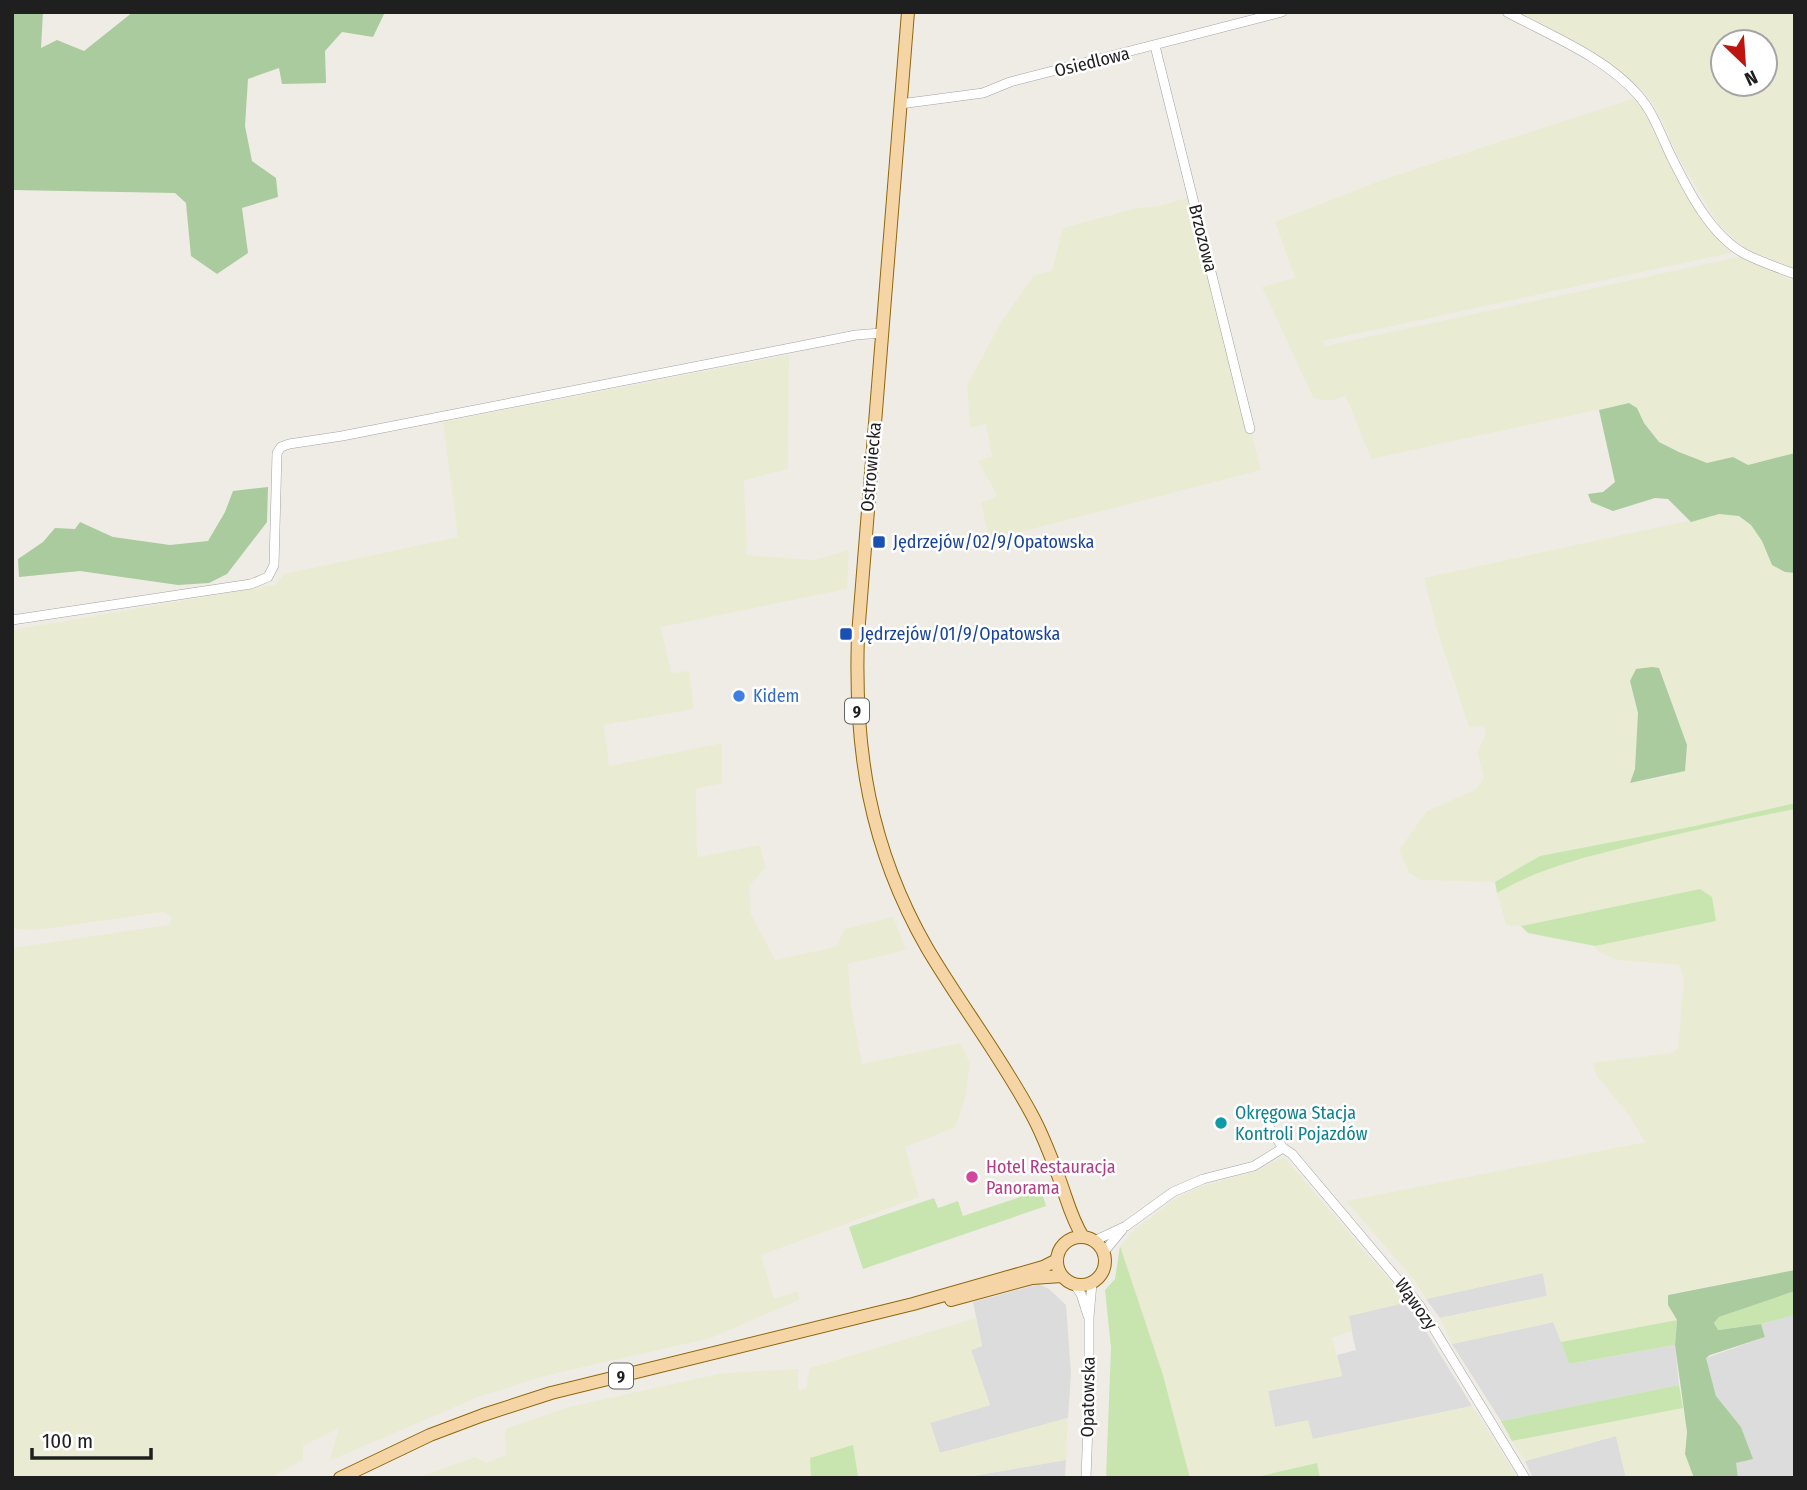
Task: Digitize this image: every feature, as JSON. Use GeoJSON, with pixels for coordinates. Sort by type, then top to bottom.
{"type":"FeatureCollection","features":[{"type":"Feature","properties":{"kind":"main road","name":"Ostrowiecka"},"geometry":{"type":"LineString","coordinates":[[908,12],[858,635],[857,705],[862,761],[883,850],[902,899],[929,950],[1031,1114],[1059,1177],[1068,1209]]}},
{"type":"Feature","properties":{"kind":"main road","name":"9"},"geometry":{"type":"LineString","coordinates":[[1068,1209],[1088,1239],[1103,1253]]}},
{"type":"Feature","properties":{"kind":"main road","name":"9"},"geometry":{"type":"LineString","coordinates":[[1068,1209],[1068,1241]]}},
{"type":"Feature","properties":{"kind":"main road"},"geometry":{"type":"LineString","coordinates":[[1088,1239],[1068,1241],[1058,1253],[1057,1260],[1062,1276],[1075,1285],[1092,1283],[1102,1273],[1103,1253]]}},
{"type":"Feature","properties":{"kind":"main road","name":"9"},"geometry":{"type":"LineString","coordinates":[[340,1478],[430,1435],[551,1394],[913,1304],[1043,1267],[1057,1260]]}},
{"type":"Feature","properties":{"kind":"main road","name":"9"},"geometry":{"type":"LineString","coordinates":[[913,1304],[937,1303],[1032,1278],[1062,1276]]}},
{"type":"Feature","properties":{"kind":"street","name":"Osiedlowa"},"geometry":{"type":"LineString","coordinates":[[900,104],[983,93],[1010,82],[1282,12]]}},
{"type":"Feature","properties":{"kind":"street"},"geometry":{"type":"LineString","coordinates":[[1507,12],[1588,56],[1622,79],[1647,106],[1703,213],[1716,229],[1743,253],[1795,274]]}},
{"type":"Feature","properties":{"kind":"street","name":"Brzozowa"},"geometry":{"type":"LineString","coordinates":[[1155,46],[1250,429]]}},
{"type":"Feature","properties":{"kind":"street"},"geometry":{"type":"LineString","coordinates":[[12,620],[251,584],[268,577],[274,565],[277,453],[281,447],[289,444],[342,436],[856,335],[882,333]]}},
{"type":"Feature","properties":{"kind":"street","name":"Wąwozy"},"geometry":{"type":"LineString","coordinates":[[1269,1127],[1283,1148],[1310,1174],[1420,1306],[1525,1478]]}},
{"type":"Feature","properties":{"kind":"street"},"geometry":{"type":"LineString","coordinates":[[1103,1253],[1126,1226],[1173,1192],[1203,1179],[1254,1166],[1283,1148]]}},
{"type":"Feature","properties":{"kind":"street"},"geometry":{"type":"LineString","coordinates":[[1088,1239],[1126,1226]]}},
{"type":"Feature","properties":{"kind":"street","name":"Opatowska"},"geometry":{"type":"LineString","coordinates":[[1086,1478],[1092,1283]]}},
{"type":"Feature","properties":{"kind":"street","name":"Opatowska"},"geometry":{"type":"LineString","coordinates":[[1075,1285],[1089,1317]]}},
{"type":"Feature","properties":{"kind":"shaded area"},"geometry":{"type":"Polygon","coordinates":[[[1543,1273],[1547,1296],[1440,1318],[1426,1299],[1543,1273]]]}},
{"type":"Feature","properties":{"kind":"shaded area"},"geometry":{"type":"Polygon","coordinates":[[[1039,1284],[1049,1289],[1066,1305],[1071,1374],[1068,1418],[940,1453],[930,1423],[990,1405],[971,1350],[982,1346],[973,1302],[1039,1284]]]}},
{"type":"Feature","properties":{"kind":"shaded area"},"geometry":{"type":"Polygon","coordinates":[[[1408,1302],[1472,1406],[1313,1439],[1275,1428],[1268,1391],[1342,1376],[1337,1355],[1356,1350],[1348,1316],[1408,1302]]]}},
{"type":"Feature","properties":{"kind":"shaded area"},"geometry":{"type":"Polygon","coordinates":[[[1795,1315],[1795,1478],[1738,1478],[1735,1463],[1752,1459],[1741,1427],[1716,1396],[1706,1358],[1765,1337],[1761,1324],[1795,1315]]]}},
{"type":"Feature","properties":{"kind":"shaded area"},"geometry":{"type":"Polygon","coordinates":[[[1554,1322],[1569,1364],[1675,1345],[1679,1385],[1501,1421],[1452,1344],[1554,1322]]]}},
{"type":"Feature","properties":{"kind":"shaded area"},"geometry":{"type":"Polygon","coordinates":[[[1616,1436],[1626,1478],[1533,1478],[1525,1461],[1616,1436]]]}},
{"type":"Feature","properties":{"kind":"shaded area"},"geometry":{"type":"Polygon","coordinates":[[[1066,1460],[1065,1478],[960,1478],[1066,1460]]]}},
{"type":"Feature","properties":{"kind":"green space"},"geometry":{"type":"Polygon","coordinates":[[[12,12],[43,12],[41,48],[57,40],[84,51],[133,12],[385,12],[373,37],[342,32],[325,51],[326,83],[282,84],[279,68],[248,79],[245,126],[252,161],[276,178],[278,197],[242,208],[248,253],[217,274],[191,256],[186,203],[175,193],[12,190],[12,12]]]}},
{"type":"Feature","properties":{"kind":"green space"},"geometry":{"type":"Polygon","coordinates":[[[1519,12],[1795,12],[1795,270],[1746,249],[1719,225],[1677,155],[1649,97],[1622,73],[1581,45],[1519,12]]]}},
{"type":"Feature","properties":{"kind":"green space"},"geometry":{"type":"Polygon","coordinates":[[[1635,98],[1648,113],[1679,180],[1739,251],[1323,341],[1326,346],[1743,256],[1795,282],[1795,453],[1748,465],[1733,457],[1707,464],[1659,442],[1644,423],[1637,408],[1629,403],[1371,459],[1346,396],[1333,400],[1313,397],[1262,287],[1295,278],[1275,222],[1382,180],[1635,98]]]}},
{"type":"Feature","properties":{"kind":"green space"},"geometry":{"type":"Polygon","coordinates":[[[1190,197],[1261,470],[989,540],[981,502],[995,498],[996,493],[978,461],[992,456],[986,424],[970,428],[967,385],[1001,322],[1034,275],[1052,271],[1063,228],[1190,197]]]}},
{"type":"Feature","properties":{"kind":"green space"},"geometry":{"type":"Polygon","coordinates":[[[789,355],[788,469],[744,480],[747,555],[813,560],[849,550],[847,589],[661,627],[671,673],[689,671],[694,709],[604,725],[609,766],[722,743],[722,783],[696,789],[697,857],[760,845],[765,868],[749,886],[751,914],[775,960],[836,947],[844,929],[893,917],[906,950],[848,964],[851,1005],[862,1064],[960,1043],[970,1063],[965,1099],[955,1127],[905,1147],[919,1197],[761,1255],[774,1299],[798,1291],[799,1300],[711,1338],[548,1375],[478,1397],[329,1461],[339,1428],[303,1446],[303,1460],[269,1478],[12,1478],[12,948],[168,925],[172,918],[163,912],[38,930],[12,929],[12,630],[275,585],[284,574],[458,537],[443,422],[789,355]]]}},
{"type":"Feature","properties":{"kind":"green space"},"geometry":{"type":"Polygon","coordinates":[[[1629,403],[1637,408],[1644,423],[1659,442],[1707,463],[1733,457],[1748,465],[1795,453],[1795,573],[1785,572],[1772,565],[1762,541],[1751,525],[1739,516],[1719,514],[1691,522],[1668,499],[1655,498],[1613,511],[1591,502],[1588,494],[1603,492],[1615,482],[1599,410],[1629,403]]]}},
{"type":"Feature","properties":{"kind":"green space"},"geometry":{"type":"Polygon","coordinates":[[[268,487],[267,522],[227,574],[209,583],[178,585],[80,571],[19,577],[18,559],[43,542],[55,528],[75,529],[80,522],[113,537],[170,545],[208,541],[225,512],[233,491],[268,487]]]}},
{"type":"Feature","properties":{"kind":"green space"},"geometry":{"type":"Polygon","coordinates":[[[1719,514],[1739,516],[1751,525],[1762,541],[1772,565],[1785,572],[1795,573],[1795,803],[1695,826],[1540,856],[1495,882],[1421,880],[1409,873],[1399,850],[1427,811],[1475,790],[1484,778],[1477,752],[1486,733],[1483,726],[1469,727],[1439,636],[1424,578],[1719,514]],[[1630,681],[1638,713],[1635,769],[1630,783],[1671,776],[1630,681]]]}},
{"type":"Feature","properties":{"kind":"green space"},"geometry":{"type":"Polygon","coordinates":[[[1659,668],[1687,745],[1685,771],[1630,783],[1635,769],[1638,713],[1630,681],[1636,669],[1659,668]]]}},
{"type":"Feature","properties":{"kind":"green space"},"geometry":{"type":"Polygon","coordinates":[[[1795,803],[1795,809],[1665,837],[1573,861],[1527,878],[1497,893],[1495,882],[1540,856],[1695,826],[1795,803]]]}},
{"type":"Feature","properties":{"kind":"green space"},"geometry":{"type":"Polygon","coordinates":[[[1795,809],[1795,1270],[1668,1294],[1668,1305],[1677,1320],[1561,1342],[1553,1322],[1452,1344],[1440,1318],[1547,1296],[1543,1273],[1426,1299],[1414,1280],[1346,1201],[1645,1142],[1629,1115],[1596,1075],[1593,1063],[1670,1053],[1678,1049],[1684,979],[1679,965],[1616,960],[1598,951],[1595,946],[1716,921],[1700,889],[1521,926],[1506,925],[1497,893],[1523,878],[1561,864],[1666,836],[1795,809]]]}},
{"type":"Feature","properties":{"kind":"green space"},"geometry":{"type":"Polygon","coordinates":[[[1700,889],[1712,897],[1716,921],[1595,946],[1528,933],[1521,926],[1700,889]]]}},
{"type":"Feature","properties":{"kind":"green space"},"geometry":{"type":"Polygon","coordinates":[[[1284,1157],[1408,1302],[1349,1316],[1352,1331],[1332,1338],[1342,1376],[1268,1391],[1275,1427],[1308,1420],[1313,1439],[1472,1406],[1518,1478],[1320,1478],[1317,1463],[1252,1478],[1190,1478],[1163,1375],[1120,1246],[1133,1231],[1173,1200],[1196,1188],[1253,1172],[1284,1157]]]}},
{"type":"Feature","properties":{"kind":"green space"},"geometry":{"type":"Polygon","coordinates":[[[1041,1190],[1046,1206],[863,1269],[849,1227],[934,1198],[938,1208],[958,1201],[963,1216],[1041,1190]]]}},
{"type":"Feature","properties":{"kind":"green space"},"geometry":{"type":"Polygon","coordinates":[[[1120,1246],[1163,1375],[1190,1478],[1106,1478],[1111,1348],[1105,1290],[1115,1279],[1120,1246]]]}},
{"type":"Feature","properties":{"kind":"green space"},"geometry":{"type":"Polygon","coordinates":[[[1795,1270],[1795,1291],[1719,1317],[1714,1323],[1718,1330],[1761,1324],[1765,1337],[1706,1358],[1716,1396],[1741,1427],[1753,1459],[1736,1463],[1738,1478],[1694,1478],[1685,1454],[1687,1432],[1675,1345],[1677,1320],[1668,1305],[1668,1295],[1795,1270]]]}},
{"type":"Feature","properties":{"kind":"green space"},"geometry":{"type":"Polygon","coordinates":[[[1795,1291],[1795,1315],[1761,1324],[1717,1330],[1714,1323],[1719,1317],[1795,1291]]]}},
{"type":"Feature","properties":{"kind":"green space"},"geometry":{"type":"Polygon","coordinates":[[[976,1318],[982,1346],[971,1350],[990,1405],[930,1423],[940,1453],[1068,1418],[1066,1460],[960,1478],[851,1478],[858,1475],[811,1458],[811,1478],[417,1478],[475,1457],[486,1463],[506,1455],[505,1429],[569,1407],[718,1374],[742,1372],[798,1369],[798,1390],[806,1389],[810,1368],[976,1318]]]}},
{"type":"Feature","properties":{"kind":"green space"},"geometry":{"type":"Polygon","coordinates":[[[1677,1320],[1675,1345],[1569,1364],[1561,1342],[1677,1320]]]}},
{"type":"Feature","properties":{"kind":"green space"},"geometry":{"type":"Polygon","coordinates":[[[1679,1385],[1683,1408],[1512,1441],[1501,1421],[1679,1385]]]}},
{"type":"Feature","properties":{"kind":"green space"},"geometry":{"type":"Polygon","coordinates":[[[1683,1408],[1687,1432],[1685,1454],[1694,1478],[1626,1478],[1616,1436],[1525,1461],[1512,1441],[1683,1408]]]}},
{"type":"Feature","properties":{"kind":"green space"},"geometry":{"type":"Polygon","coordinates":[[[853,1445],[858,1476],[811,1478],[810,1458],[853,1445]]]}},
{"type":"Feature","properties":{"kind":"green space"},"geometry":{"type":"Polygon","coordinates":[[[1317,1463],[1320,1478],[1252,1478],[1317,1463]]]}},
{"type":"Feature","properties":{"kind":"place","name":"Jędrzejów/02/9/Opatowska"},"geometry":{"type":"Point","coordinates":[879,542]}},
{"type":"Feature","properties":{"kind":"place","name":"Jędrzejów/01/9/Opatowska"},"geometry":{"type":"Point","coordinates":[846,634]}},
{"type":"Feature","properties":{"kind":"place","name":"Kidem"},"geometry":{"type":"Point","coordinates":[739,696]}},
{"type":"Feature","properties":{"kind":"place","name":"Okręgowa Stacja Kontroli Pojazdów"},"geometry":{"type":"Point","coordinates":[1221,1123]}},
{"type":"Feature","properties":{"kind":"place","name":"Hotel Restauracja Panorama"},"geometry":{"type":"Point","coordinates":[972,1177]}}]}
